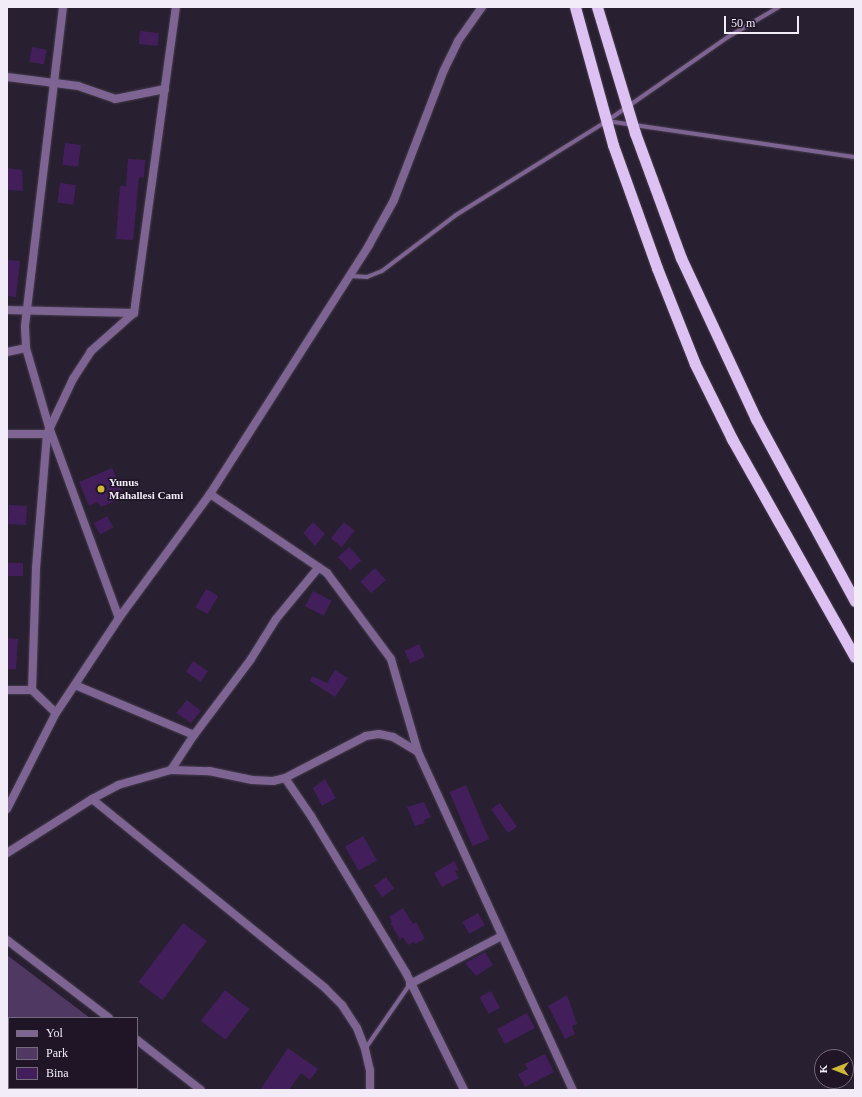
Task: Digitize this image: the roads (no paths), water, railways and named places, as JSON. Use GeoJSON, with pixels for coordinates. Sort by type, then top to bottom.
{"type":"FeatureCollection","features":[{"type":"Feature","properties":{"kind":"highway"},"geometry":{"type":"LineString","coordinates":[[575,7],[607,121],[657,268],[695,364],[732,439],[855,657]]}},
{"type":"Feature","properties":{"kind":"highway"},"geometry":{"type":"LineString","coordinates":[[597,7],[632,125],[681,258],[708,321],[756,419],[855,601]]}},
{"type":"Feature","properties":{"kind":"street"},"geometry":{"type":"LineString","coordinates":[[63,7],[28,310],[26,348],[48,430],[119,618]]}},
{"type":"Feature","properties":{"kind":"street"},"geometry":{"type":"LineString","coordinates":[[32,690],[36,568],[48,430],[73,379],[91,351],[134,312],[176,7]]}},
{"type":"Feature","properties":{"kind":"street"},"geometry":{"type":"LineString","coordinates":[[7,809],[56,713],[119,618],[210,494],[350,276],[394,200],[444,70],[458,41],[482,7]]}},
{"type":"Feature","properties":{"kind":"street"},"geometry":{"type":"LineString","coordinates":[[7,77],[78,86],[115,99],[165,89]]}},
{"type":"Feature","properties":{"kind":"street"},"geometry":{"type":"LineString","coordinates":[[7,310],[134,312]]}},
{"type":"Feature","properties":{"kind":"street"},"geometry":{"type":"LineString","coordinates":[[7,352],[26,348]]}},
{"type":"Feature","properties":{"kind":"street"},"geometry":{"type":"LineString","coordinates":[[7,434],[48,430]]}},
{"type":"Feature","properties":{"kind":"street"},"geometry":{"type":"LineString","coordinates":[[210,494],[327,573],[390,659],[418,752],[572,1090]]}},
{"type":"Feature","properties":{"kind":"street"},"geometry":{"type":"LineString","coordinates":[[171,770],[194,735],[251,659],[276,618],[319,567]]}},
{"type":"Feature","properties":{"kind":"street"},"geometry":{"type":"LineString","coordinates":[[75,685],[194,735]]}},
{"type":"Feature","properties":{"kind":"street"},"geometry":{"type":"LineString","coordinates":[[7,690],[32,690],[56,713]]}},
{"type":"Feature","properties":{"kind":"street"},"geometry":{"type":"LineString","coordinates":[[7,853],[92,799],[118,785],[171,770],[209,771],[252,780],[273,781],[285,778],[366,736],[379,734],[393,737],[418,752]]}},
{"type":"Feature","properties":{"kind":"street"},"geometry":{"type":"LineString","coordinates":[[285,778],[311,816],[410,984],[464,1090]]}},
{"type":"Feature","properties":{"kind":"street"},"geometry":{"type":"LineString","coordinates":[[92,799],[325,988],[342,1005],[357,1028],[365,1049],[370,1070],[370,1090]]}},
{"type":"Feature","properties":{"kind":"street"},"geometry":{"type":"LineString","coordinates":[[410,984],[502,936]]}},
{"type":"Feature","properties":{"kind":"street"},"geometry":{"type":"LineString","coordinates":[[7,940],[108,1017]]}},
{"type":"Feature","properties":{"kind":"street"},"geometry":{"type":"LineString","coordinates":[[138,1041],[200,1090]]}},
{"type":"Feature","properties":{"kind":"lane"},"geometry":{"type":"LineString","coordinates":[[350,276],[367,277],[378,273],[456,215],[607,121],[626,106],[728,38],[779,7]]}},
{"type":"Feature","properties":{"kind":"lane"},"geometry":{"type":"LineString","coordinates":[[607,121],[855,157]]}},
{"type":"Feature","properties":{"kind":"lane"},"geometry":{"type":"LineString","coordinates":[[365,1049],[410,984]]}},
{"type":"Feature","properties":{"kind":"place","name":"Yunus Mahallesi Cami"},"geometry":{"type":"Point","coordinates":[101,489]}}]}
